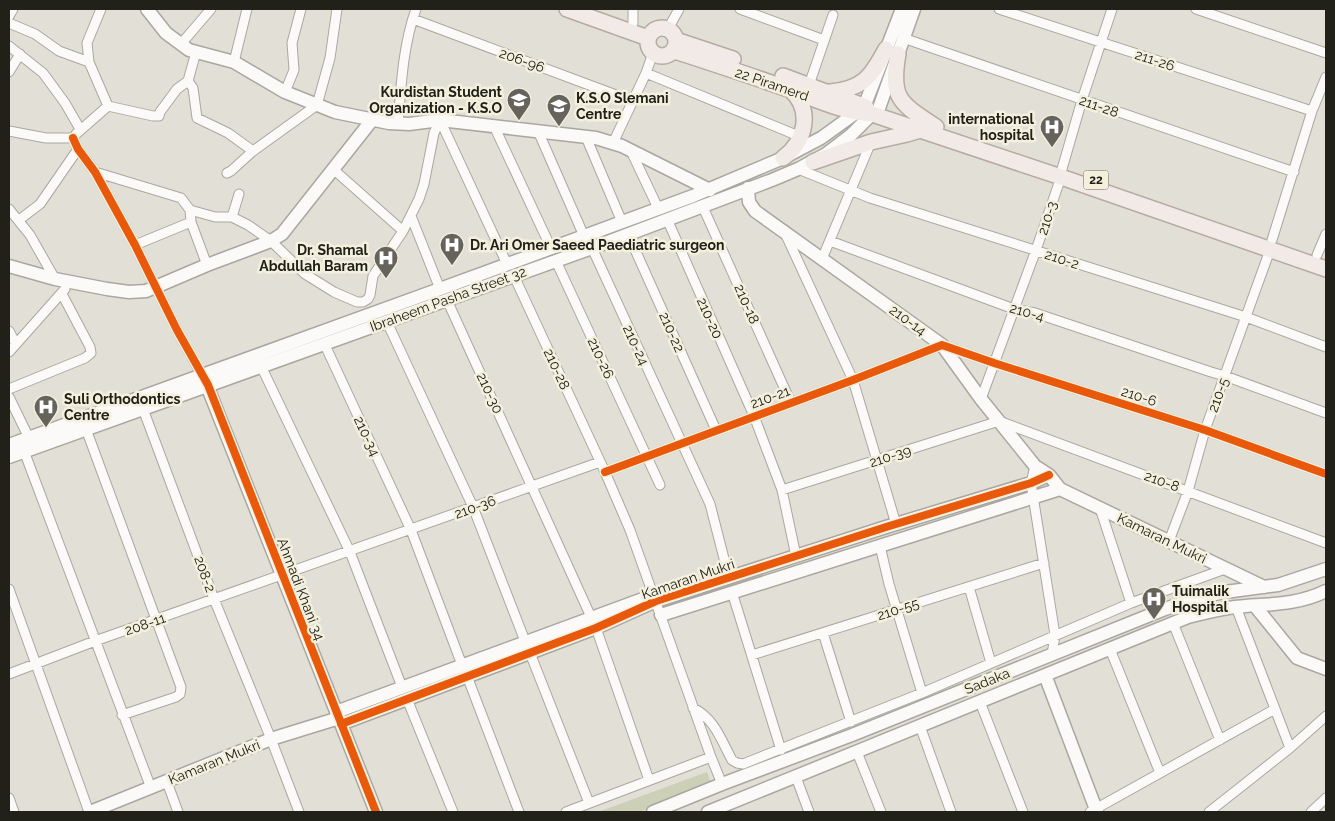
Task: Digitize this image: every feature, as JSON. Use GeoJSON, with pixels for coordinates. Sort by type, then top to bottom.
{"type":"FeatureCollection","features":[{"type":"Feature","properties":{"kind":"main road"},"geometry":{"type":"LineString","coordinates":[[568,9],[665,37],[829,92],[867,111]]}},
{"type":"Feature","properties":{"kind":"main road"},"geometry":{"type":"LineString","coordinates":[[589,9],[633,16],[665,37]]}},
{"type":"Feature","properties":{"kind":"main road"},"geometry":{"type":"LineString","coordinates":[[653,53],[648,45],[665,37]]}},
{"type":"Feature","properties":{"kind":"main road","name":"22 Piramerd"},"geometry":{"type":"LineString","coordinates":[[665,37],[678,52],[790,89],[836,107],[867,111]]}},
{"type":"Feature","properties":{"kind":"main road"},"geometry":{"type":"LineString","coordinates":[[829,92],[851,89],[862,83],[892,51]]}},
{"type":"Feature","properties":{"kind":"main road"},"geometry":{"type":"LineString","coordinates":[[892,51],[896,89],[900,99],[909,109],[936,126]]}},
{"type":"Feature","properties":{"kind":"main road"},"geometry":{"type":"LineString","coordinates":[[783,158],[796,147],[801,138],[804,122],[802,110],[796,96],[790,89]]}},
{"type":"Feature","properties":{"kind":"main road","name":"22"},"geometry":{"type":"LineString","coordinates":[[867,111],[936,126],[1062,173],[1271,245],[1326,269]]}},
{"type":"Feature","properties":{"kind":"main road","name":"22"},"geometry":{"type":"LineString","coordinates":[[867,111],[920,130],[1062,173]]}},
{"type":"Feature","properties":{"kind":"main road"},"geometry":{"type":"LineString","coordinates":[[813,162],[871,142],[920,130]]}},
{"type":"Feature","properties":{"kind":"main road","name":"22"},"geometry":{"type":"LineString","coordinates":[[1271,245],[1321,257]]}},
{"type":"Feature","properties":{"kind":"street"},"geometry":{"type":"LineString","coordinates":[[9,16],[13,9]]}},
{"type":"Feature","properties":{"kind":"street"},"geometry":{"type":"LineString","coordinates":[[101,9],[87,43],[89,62],[108,106]]}},
{"type":"Feature","properties":{"kind":"street"},"geometry":{"type":"LineString","coordinates":[[147,9],[166,33],[189,50],[234,62],[285,92],[348,115],[398,124],[440,120],[586,137],[613,143],[710,190]]}},
{"type":"Feature","properties":{"kind":"street"},"geometry":{"type":"LineString","coordinates":[[181,44],[211,9]]}},
{"type":"Feature","properties":{"kind":"street"},"geometry":{"type":"LineString","coordinates":[[234,62],[246,9]]}},
{"type":"Feature","properties":{"kind":"street"},"geometry":{"type":"LineString","coordinates":[[285,92],[294,70],[292,43],[301,9]]}},
{"type":"Feature","properties":{"kind":"street"},"geometry":{"type":"LineString","coordinates":[[227,173],[253,151],[317,105],[330,58],[337,9]]}},
{"type":"Feature","properties":{"kind":"street"},"geometry":{"type":"LineString","coordinates":[[398,124],[412,19],[416,9]]}},
{"type":"Feature","properties":{"kind":"street"},"geometry":{"type":"LineString","coordinates":[[665,37],[679,9]]}},
{"type":"Feature","properties":{"kind":"street"},"geometry":{"type":"LineString","coordinates":[[740,9],[824,40]]}},
{"type":"Feature","properties":{"kind":"street"},"geometry":{"type":"LineString","coordinates":[[867,111],[892,51],[902,9]]}},
{"type":"Feature","properties":{"kind":"street"},"geometry":{"type":"LineString","coordinates":[[892,51],[903,38],[914,9]]}},
{"type":"Feature","properties":{"kind":"street","name":"211-26"},"geometry":{"type":"LineString","coordinates":[[999,9],[1312,111]]}},
{"type":"Feature","properties":{"kind":"street","name":"210-3"},"geometry":{"type":"LineString","coordinates":[[981,399],[1036,250],[1062,173],[1082,100],[1112,9]]}},
{"type":"Feature","properties":{"kind":"street"},"geometry":{"type":"LineString","coordinates":[[1196,9],[1326,53]]}},
{"type":"Feature","properties":{"kind":"street"},"geometry":{"type":"LineString","coordinates":[[808,85],[832,15]]}},
{"type":"Feature","properties":{"kind":"street","name":"206-96"},"geometry":{"type":"LineString","coordinates":[[412,19],[632,101]]}},
{"type":"Feature","properties":{"kind":"street"},"geometry":{"type":"LineString","coordinates":[[9,23],[35,34],[59,51],[89,62]]}},
{"type":"Feature","properties":{"kind":"street","name":"211-28"},"geometry":{"type":"LineString","coordinates":[[903,38],[1294,172]]}},
{"type":"Feature","properties":{"kind":"street"},"geometry":{"type":"LineString","coordinates":[[9,46],[43,73],[65,103],[80,130]]}},
{"type":"Feature","properties":{"kind":"street"},"geometry":{"type":"LineString","coordinates":[[108,106],[160,116],[160,112],[177,89],[188,81],[196,52]]}},
{"type":"Feature","properties":{"kind":"street"},"geometry":{"type":"LineString","coordinates":[[613,143],[646,73],[653,53]]}},
{"type":"Feature","properties":{"kind":"street"},"geometry":{"type":"LineString","coordinates":[[9,72],[20,54]]}},
{"type":"Feature","properties":{"kind":"street"},"geometry":{"type":"LineString","coordinates":[[646,73],[801,138]]}},
{"type":"Feature","properties":{"kind":"street","name":"210-5"},"geometry":{"type":"LineString","coordinates":[[1169,541],[1188,491],[1205,430],[1226,376],[1271,245],[1312,111],[1326,77]]}},
{"type":"Feature","properties":{"kind":"street"},"geometry":{"type":"LineString","coordinates":[[188,81],[193,88],[197,118],[228,133],[253,151]]}},
{"type":"Feature","properties":{"kind":"street"},"geometry":{"type":"LineString","coordinates":[[9,130],[46,138],[73,138],[108,106]]}},
{"type":"Feature","properties":{"kind":"street","name":"Ibraheem Pasha Street 32"},"geometry":{"type":"LineString","coordinates":[[9,457],[143,408],[205,380],[261,366],[387,322],[507,264],[710,190],[783,158],[867,111]]}},
{"type":"Feature","properties":{"kind":"street","name":"Ibraheem Pasha Street 32"},"geometry":{"type":"LineString","coordinates":[[9,445],[205,380],[444,295],[514,276],[798,169],[813,162],[838,145],[862,125],[867,111]]}},
{"type":"Feature","properties":{"kind":"street"},"geometry":{"type":"LineString","coordinates":[[9,266],[55,279],[129,292],[146,291],[206,265],[271,241],[282,234],[290,225],[372,120]]}},
{"type":"Feature","properties":{"kind":"street"},"geometry":{"type":"LineString","coordinates":[[190,210],[215,217],[232,217],[271,241],[305,274],[334,292],[357,302],[363,302],[370,295],[373,276],[404,231],[411,216],[424,184],[434,133],[440,120]]}},
{"type":"Feature","properties":{"kind":"street"},"geometry":{"type":"LineString","coordinates":[[440,120],[507,264]]}},
{"type":"Feature","properties":{"kind":"street"},"geometry":{"type":"LineString","coordinates":[[494,126],[551,248]]}},
{"type":"Feature","properties":{"kind":"street"},"geometry":{"type":"LineString","coordinates":[[538,131],[584,236]]}},
{"type":"Feature","properties":{"kind":"street"},"geometry":{"type":"LineString","coordinates":[[586,137],[622,222]]}},
{"type":"Feature","properties":{"kind":"street"},"geometry":{"type":"LineString","coordinates":[[73,138],[78,150],[95,172],[135,245],[176,330],[205,380]]}},
{"type":"Feature","properties":{"kind":"street"},"geometry":{"type":"LineString","coordinates":[[822,259],[871,142]]}},
{"type":"Feature","properties":{"kind":"street"},"geometry":{"type":"LineString","coordinates":[[19,220],[40,204],[78,150]]}},
{"type":"Feature","properties":{"kind":"street"},"geometry":{"type":"LineString","coordinates":[[630,151],[658,208]]}},
{"type":"Feature","properties":{"kind":"street"},"geometry":{"type":"LineString","coordinates":[[333,169],[404,231]]}},
{"type":"Feature","properties":{"kind":"street","name":"210-2"},"geometry":{"type":"LineString","coordinates":[[798,169],[851,191],[1246,317],[1326,348]]}},
{"type":"Feature","properties":{"kind":"street"},"geometry":{"type":"LineString","coordinates":[[95,172],[181,198],[190,210],[191,222],[206,265]]}},
{"type":"Feature","properties":{"kind":"street","name":"210-14"},"geometry":{"type":"LineString","coordinates":[[748,188],[751,206],[759,214],[942,345],[981,399],[1035,466],[1049,475]]}},
{"type":"Feature","properties":{"kind":"street"},"geometry":{"type":"LineString","coordinates":[[232,217],[239,194]]}},
{"type":"Feature","properties":{"kind":"street","name":"210-18"},"geometry":{"type":"LineString","coordinates":[[702,205],[791,403]]}},
{"type":"Feature","properties":{"kind":"street"},"geometry":{"type":"LineString","coordinates":[[9,209],[19,220],[44,257],[55,279]]}},
{"type":"Feature","properties":{"kind":"street","name":"210-30"},"geometry":{"type":"LineString","coordinates":[[411,216],[444,295],[594,623],[649,780]]}},
{"type":"Feature","properties":{"kind":"street","name":"210-20"},"geometry":{"type":"LineString","coordinates":[[667,219],[754,416],[782,490],[796,556]]}},
{"type":"Feature","properties":{"kind":"street"},"geometry":{"type":"LineString","coordinates":[[135,245],[191,222]]}},
{"type":"Feature","properties":{"kind":"street"},"geometry":{"type":"LineString","coordinates":[[784,231],[853,380],[876,460],[891,526],[885,544],[897,610],[922,693]]}},
{"type":"Feature","properties":{"kind":"street","name":"210-22"},"geometry":{"type":"LineString","coordinates":[[628,234],[716,430]]}},
{"type":"Feature","properties":{"kind":"street"},"geometry":{"type":"LineString","coordinates":[[1321,257],[1326,234]]}},
{"type":"Feature","properties":{"kind":"street","name":"210-4"},"geometry":{"type":"LineString","coordinates":[[830,241],[1014,309],[1035,313],[1226,376],[1326,413]]}},
{"type":"Feature","properties":{"kind":"street","name":"210-24"},"geometry":{"type":"LineString","coordinates":[[592,248],[710,504],[729,578]]}},
{"type":"Feature","properties":{"kind":"street","name":"210-26"},"geometry":{"type":"LineString","coordinates":[[556,261],[646,456]]}},
{"type":"Feature","properties":{"kind":"street","name":"210-28"},"geometry":{"type":"LineString","coordinates":[[514,276],[630,530],[722,784]]}},
{"type":"Feature","properties":{"kind":"street"},"geometry":{"type":"LineString","coordinates":[[9,352],[62,294],[70,281]]}},
{"type":"Feature","properties":{"kind":"street"},"geometry":{"type":"LineString","coordinates":[[9,389],[85,358],[91,353],[90,347],[62,294]]}},
{"type":"Feature","properties":{"kind":"street"},"geometry":{"type":"LineString","coordinates":[[387,322],[473,507],[589,803]]}},
{"type":"Feature","properties":{"kind":"street"},"geometry":{"type":"LineString","coordinates":[[9,331],[16,344]]}},
{"type":"Feature","properties":{"kind":"street","name":"210-34"},"geometry":{"type":"LineString","coordinates":[[324,343],[411,530],[462,665]]}},
{"type":"Feature","properties":{"kind":"street","name":"210-21"},"geometry":{"type":"LineString","coordinates":[[605,472],[942,345]]}},
{"type":"Feature","properties":{"kind":"street","name":"210-6"},"geometry":{"type":"LineString","coordinates":[[942,345],[1205,430],[1326,474]]}},
{"type":"Feature","properties":{"kind":"street"},"geometry":{"type":"LineString","coordinates":[[261,366],[350,552],[404,693],[453,812]]}},
{"type":"Feature","properties":{"kind":"street","name":"Ahmadi Khani 34"},"geometry":{"type":"LineString","coordinates":[[205,380],[376,812]]}},
{"type":"Feature","properties":{"kind":"street"},"geometry":{"type":"LineString","coordinates":[[9,397],[29,438]]}},
{"type":"Feature","properties":{"kind":"street","name":"208-2"},"geometry":{"type":"LineString","coordinates":[[143,408],[214,600],[300,812]]}},
{"type":"Feature","properties":{"kind":"street","name":"210-39"},"geometry":{"type":"LineString","coordinates":[[782,490],[999,420]]}},
{"type":"Feature","properties":{"kind":"street","name":"210-8"},"geometry":{"type":"LineString","coordinates":[[999,420],[1326,543]]}},
{"type":"Feature","properties":{"kind":"street"},"geometry":{"type":"LineString","coordinates":[[86,429],[181,687],[180,694],[172,698],[122,715]]}},
{"type":"Feature","properties":{"kind":"street"},"geometry":{"type":"LineString","coordinates":[[24,451],[150,788]]}},
{"type":"Feature","properties":{"kind":"street"},"geometry":{"type":"LineString","coordinates":[[646,456],[660,485]]}},
{"type":"Feature","properties":{"kind":"street","name":"210-36"},"geometry":{"type":"LineString","coordinates":[[282,575],[600,462]]}},
{"type":"Feature","properties":{"kind":"street"},"geometry":{"type":"LineString","coordinates":[[1035,466],[1031,484],[1032,497],[1055,635],[1052,655]]}},
{"type":"Feature","properties":{"kind":"street","name":"Kamaran Mukri"},"geometry":{"type":"LineString","coordinates":[[90,812],[272,739],[339,718],[404,693],[462,665],[502,656],[528,647],[655,598],[729,578],[891,526],[1031,484],[1049,475],[1060,489],[1264,587]]}},
{"type":"Feature","properties":{"kind":"street","name":"Kamaran Mukri"},"geometry":{"type":"LineString","coordinates":[[661,615],[1060,489]]}},
{"type":"Feature","properties":{"kind":"street"},"geometry":{"type":"LineString","coordinates":[[1100,508],[1131,602]]}},
{"type":"Feature","properties":{"kind":"street","name":"210-55"},"geometry":{"type":"LineString","coordinates":[[752,655],[1044,563]]}},
{"type":"Feature","properties":{"kind":"street"},"geometry":{"type":"LineString","coordinates":[[693,708],[704,714],[714,724],[731,757],[737,763],[743,764],[922,693],[1131,602],[1225,569]]}},
{"type":"Feature","properties":{"kind":"street","name":"Sadaka"},"geometry":{"type":"LineString","coordinates":[[653,812],[1165,609],[1225,592],[1278,585],[1326,569]]}},
{"type":"Feature","properties":{"kind":"street","name":"208-11"},"geometry":{"type":"LineString","coordinates":[[9,674],[95,641],[282,575]]}},
{"type":"Feature","properties":{"kind":"street"},"geometry":{"type":"LineString","coordinates":[[1303,578],[1324,595]]}},
{"type":"Feature","properties":{"kind":"street"},"geometry":{"type":"LineString","coordinates":[[968,587],[991,663]]}},
{"type":"Feature","properties":{"kind":"street"},"geometry":{"type":"LineString","coordinates":[[9,589],[90,812]]}},
{"type":"Feature","properties":{"kind":"street"},"geometry":{"type":"LineString","coordinates":[[732,592],[781,750]]}},
{"type":"Feature","properties":{"kind":"street","name":"Sadaka"},"geometry":{"type":"LineString","coordinates":[[708,812],[732,808],[829,763],[1173,623],[1205,612],[1236,607],[1271,606],[1324,595]]}},
{"type":"Feature","properties":{"kind":"street"},"geometry":{"type":"LineString","coordinates":[[1255,606],[1297,658],[1326,669]]}},
{"type":"Feature","properties":{"kind":"street"},"geometry":{"type":"LineString","coordinates":[[1236,607],[1290,748]]}},
{"type":"Feature","properties":{"kind":"street"},"geometry":{"type":"LineString","coordinates":[[1173,623],[1220,740]]}},
{"type":"Feature","properties":{"kind":"street"},"geometry":{"type":"LineString","coordinates":[[823,633],[851,722]]}},
{"type":"Feature","properties":{"kind":"street"},"geometry":{"type":"LineString","coordinates":[[1110,649],[1160,773]]}},
{"type":"Feature","properties":{"kind":"street","name":"Kamaran Mukri"},"geometry":{"type":"LineString","coordinates":[[404,693],[467,676],[502,656]]}},
{"type":"Feature","properties":{"kind":"street"},"geometry":{"type":"LineString","coordinates":[[1045,675],[1095,811],[1275,709]]}},
{"type":"Feature","properties":{"kind":"street"},"geometry":{"type":"LineString","coordinates":[[467,676],[519,812]]}},
{"type":"Feature","properties":{"kind":"street"},"geometry":{"type":"LineString","coordinates":[[980,702],[1023,812]]}},
{"type":"Feature","properties":{"kind":"street"},"geometry":{"type":"LineString","coordinates":[[1209,812],[1290,748],[1323,719],[1326,729]]}},
{"type":"Feature","properties":{"kind":"street"},"geometry":{"type":"LineString","coordinates":[[920,726],[951,812]]}},
{"type":"Feature","properties":{"kind":"street"},"geometry":{"type":"LineString","coordinates":[[822,746],[829,763]]}},
{"type":"Feature","properties":{"kind":"street"},"geometry":{"type":"LineString","coordinates":[[857,752],[881,812]]}},
{"type":"Feature","properties":{"kind":"street"},"geometry":{"type":"LineString","coordinates":[[566,812],[711,757]]}},
{"type":"Feature","properties":{"kind":"street"},"geometry":{"type":"LineString","coordinates":[[796,777],[810,812]]}},
{"type":"Feature","properties":{"kind":"street"},"geometry":{"type":"LineString","coordinates":[[167,782],[178,812]]}},
{"type":"Feature","properties":{"kind":"street"},"geometry":{"type":"LineString","coordinates":[[9,798],[14,812]]}},
{"type":"Feature","properties":{"kind":"street"},"geometry":{"type":"LineString","coordinates":[[1311,812],[1326,798]]}},
{"type":"Feature","properties":{"kind":"green space"},"geometry":{"type":"Polygon","coordinates":[[[707,772],[711,783],[639,812],[598,812],[707,772]]]}},
{"type":"Feature","properties":{"kind":"cycle path"},"geometry":{"type":"LineString","coordinates":[[73,138],[78,149],[95,172],[135,245],[177,330],[208,385],[376,812]]}},
{"type":"Feature","properties":{"kind":"cycle path"},"geometry":{"type":"LineString","coordinates":[[605,472],[942,345],[1205,430],[1326,474]]}},
{"type":"Feature","properties":{"kind":"cycle path"},"geometry":{"type":"LineString","coordinates":[[341,724],[596,628],[656,601],[886,527],[1031,483],[1049,475]]}},
{"type":"Feature","properties":{"kind":"place","name":"Kurdistan Student Organization - K.S.O"},"geometry":{"type":"Point","coordinates":[519,121]}},
{"type":"Feature","properties":{"kind":"place","name":"K.S.O Slemani Centre"},"geometry":{"type":"Point","coordinates":[559,127]}},
{"type":"Feature","properties":{"kind":"place","name":"international hospital"},"geometry":{"type":"Point","coordinates":[1052,148]}},
{"type":"Feature","properties":{"kind":"place","name":"Dr. Ari Omer Saeed Paediatric surgeon"},"geometry":{"type":"Point","coordinates":[452,266]}},
{"type":"Feature","properties":{"kind":"place","name":"Dr. Shamal Abdullah Baram"},"geometry":{"type":"Point","coordinates":[386,279]}},
{"type":"Feature","properties":{"kind":"place","name":"Suli Orthodontics Centre"},"geometry":{"type":"Point","coordinates":[46,428]}},
{"type":"Feature","properties":{"kind":"place","name":"Tuimalik Hospital"},"geometry":{"type":"Point","coordinates":[1154,620]}}]}
